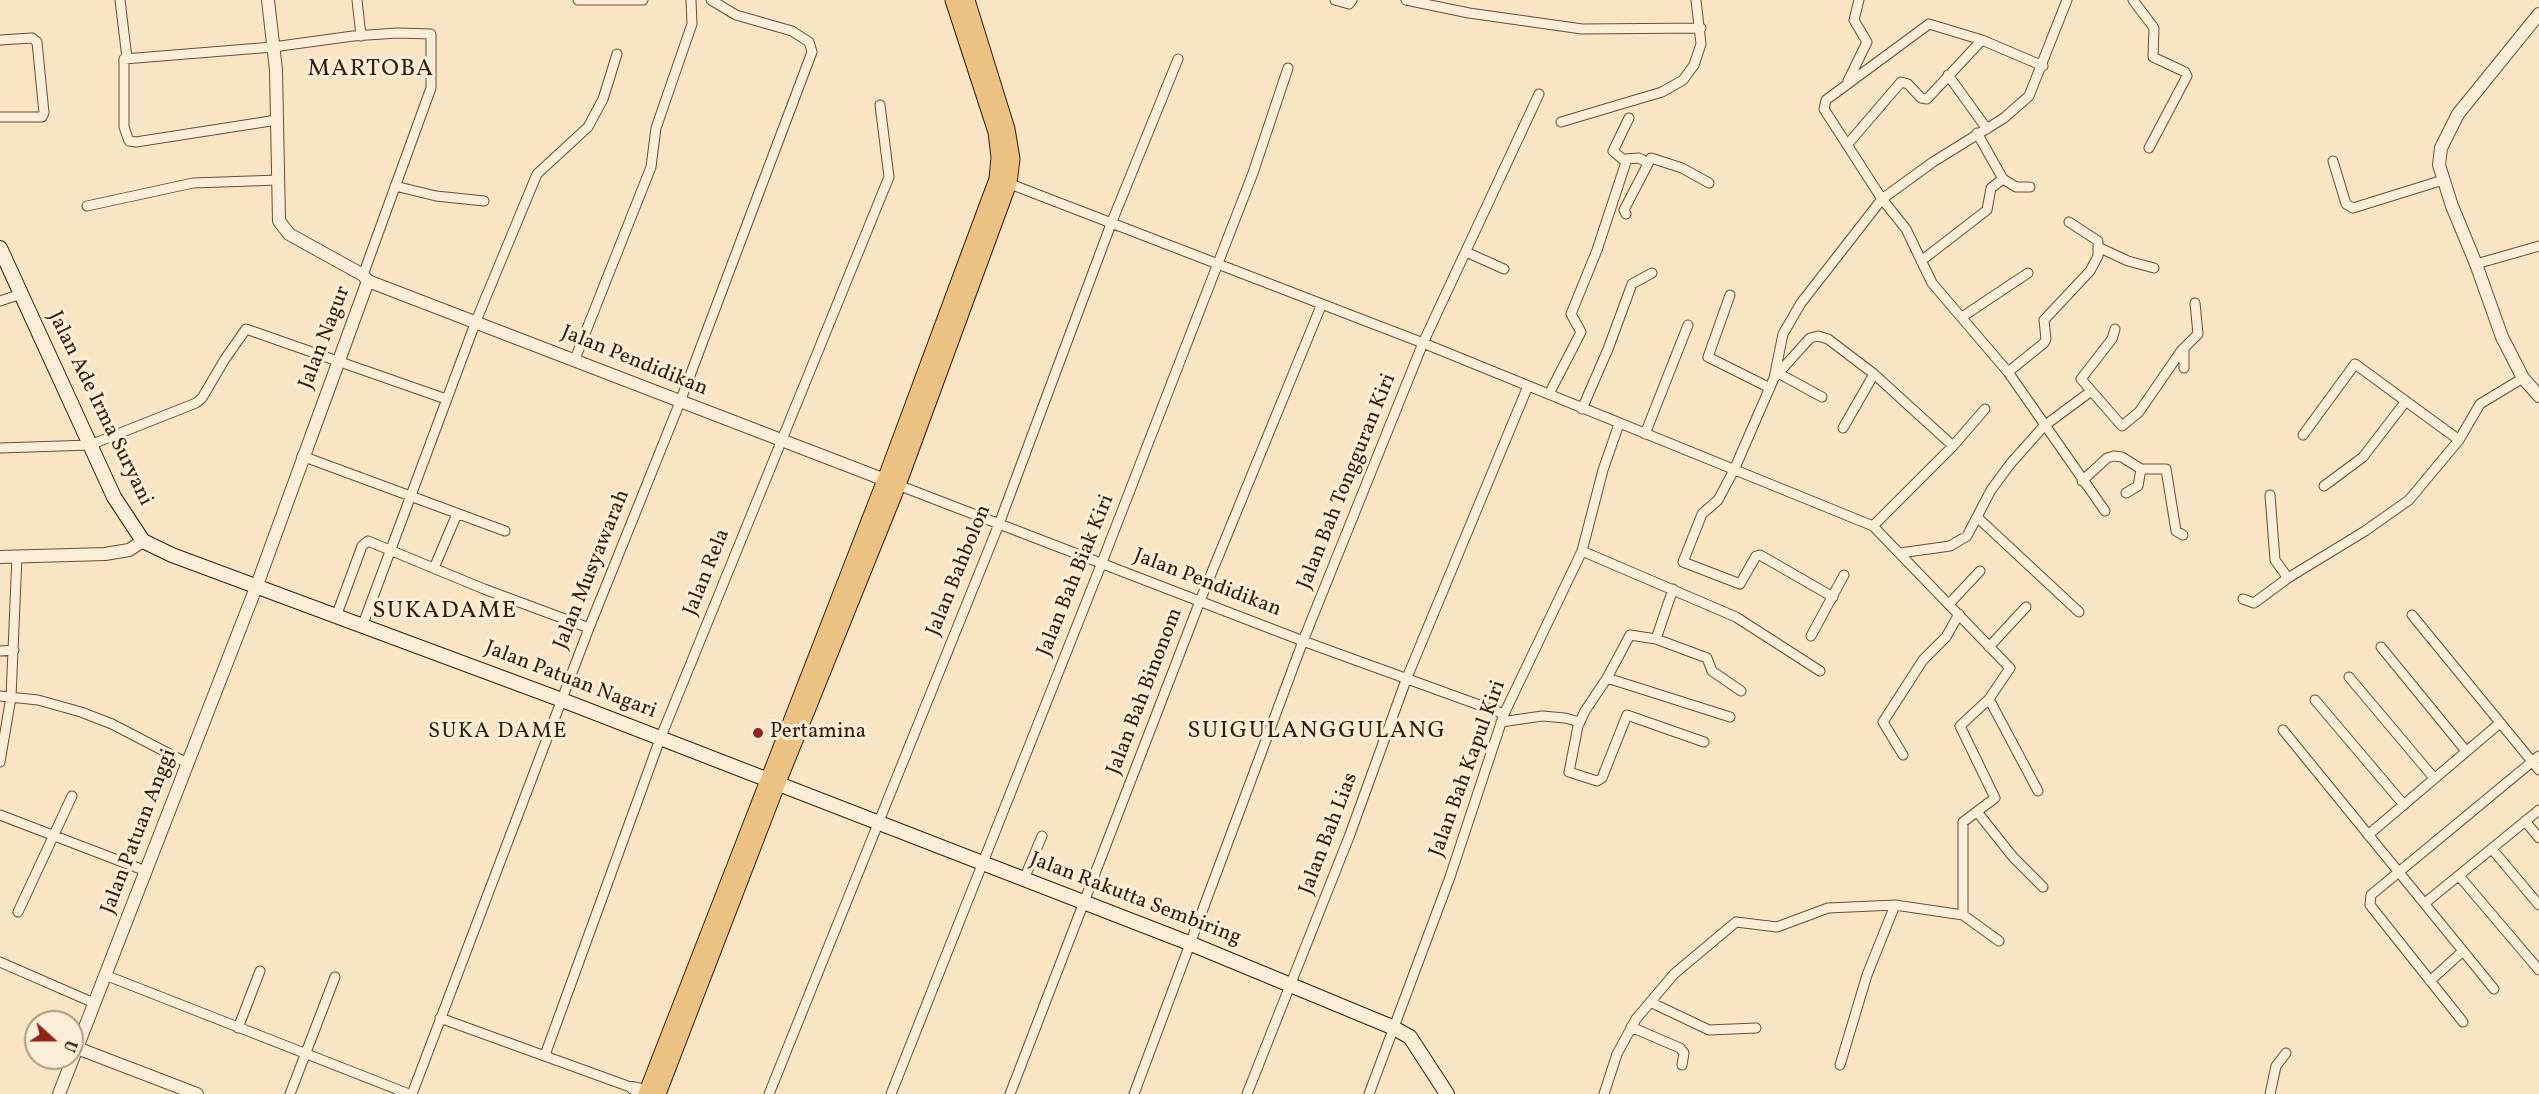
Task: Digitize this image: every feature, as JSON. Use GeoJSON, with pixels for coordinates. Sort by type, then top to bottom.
{"type":"FeatureCollection","features":[{"type":"Feature","properties":{"kind":"highway"},"geometry":{"type":"LineString","coordinates":[[953,0],[996,132],[1003,181]]}},
{"type":"Feature","properties":{"kind":"highway"},"geometry":{"type":"LineString","coordinates":[[644,1092],[772,783],[892,482],[1012,159],[1007,129],[967,0]]}},
{"type":"Feature","properties":{"kind":"main road","name":"Jalan Ade Irma Suryani"},"geometry":{"type":"LineString","coordinates":[[0,248],[114,497],[143,541]]}},
{"type":"Feature","properties":{"kind":"main road"},"geometry":{"type":"LineString","coordinates":[[143,541],[172,555],[257,585]]}},
{"type":"Feature","properties":{"kind":"main road","name":"Jalan Patuan Nagari"},"geometry":{"type":"LineString","coordinates":[[257,585],[562,700],[772,783]]}},
{"type":"Feature","properties":{"kind":"main road","name":"Jalan Rakutta Sembiring"},"geometry":{"type":"LineString","coordinates":[[772,783],[1189,943],[1392,1027],[1410,1037],[1448,1094]]}},
{"type":"Feature","properties":{"kind":"street"},"geometry":{"type":"LineString","coordinates":[[120,0],[127,58],[123,64],[124,127],[129,141],[136,142],[277,120]]}},
{"type":"Feature","properties":{"kind":"street","name":"Jalan Nagur"},"geometry":{"type":"LineString","coordinates":[[257,585],[366,278],[284,230],[279,221],[277,120],[268,0]]}},
{"type":"Feature","properties":{"kind":"street"},"geometry":{"type":"LineString","coordinates":[[357,0],[361,36]]}},
{"type":"Feature","properties":{"kind":"street"},"geometry":{"type":"LineString","coordinates":[[579,0],[643,0]]}},
{"type":"Feature","properties":{"kind":"street"},"geometry":{"type":"LineString","coordinates":[[575,359],[651,167],[656,128],[692,24],[691,0]]}},
{"type":"Feature","properties":{"kind":"street","name":"Jalan Musyawarah"},"geometry":{"type":"LineString","coordinates":[[410,1094],[589,628],[680,402],[809,60],[811,46],[792,31],[736,15],[711,0]]}},
{"type":"Feature","properties":{"kind":"street"},"geometry":{"type":"LineString","coordinates":[[1335,0],[1349,4],[1352,0]]}},
{"type":"Feature","properties":{"kind":"street"},"geometry":{"type":"LineString","coordinates":[[1406,0],[1469,13],[1582,29],[1701,28]]}},
{"type":"Feature","properties":{"kind":"street"},"geometry":{"type":"LineString","coordinates":[[1561,122],[1662,92],[1683,80],[1694,65],[1698,53],[1701,28],[1696,0]]}},
{"type":"Feature","properties":{"kind":"street"},"geometry":{"type":"LineString","coordinates":[[1846,85],[1867,42],[1854,20],[1859,0]]}},
{"type":"Feature","properties":{"kind":"street"},"geometry":{"type":"LineString","coordinates":[[1833,597],[1760,555],[1756,556],[1740,584],[1683,562],[1702,514],[1718,500],[1734,470],[1776,375],[1781,338],[1791,318],[1882,199],[1987,129],[2029,96],[2043,66],[2067,0]]}},
{"type":"Feature","properties":{"kind":"street"},"geometry":{"type":"LineString","coordinates":[[2133,0],[2154,28],[2153,57],[2185,72],[2187,76],[2149,148]]}},
{"type":"Feature","properties":{"kind":"street"},"geometry":{"type":"LineString","coordinates":[[2539,14],[2458,114],[2447,133],[2439,157],[2443,180],[2502,337],[2523,378],[2539,396]]}},
{"type":"Feature","properties":{"kind":"street"},"geometry":{"type":"LineString","coordinates":[[2043,66],[1982,40],[1929,24],[1826,100],[1824,109],[1882,199],[1906,229],[1932,283],[2008,372],[2105,511]]}},
{"type":"Feature","properties":{"kind":"street"},"geometry":{"type":"LineString","coordinates":[[127,58],[273,47],[361,36],[429,33],[432,36],[431,88],[395,186],[366,278]]}},
{"type":"Feature","properties":{"kind":"street"},"geometry":{"type":"LineString","coordinates":[[0,40],[32,38],[37,42],[44,114],[42,117],[0,117]]}},
{"type":"Feature","properties":{"kind":"street"},"geometry":{"type":"LineString","coordinates":[[1847,145],[1901,82],[1908,84],[1922,98],[1927,99],[1982,40]]}},
{"type":"Feature","properties":{"kind":"street"},"geometry":{"type":"LineString","coordinates":[[363,624],[476,321],[538,172],[588,127],[603,99],[617,54]]}},
{"type":"Feature","properties":{"kind":"street","name":"Jalan Bahbolon"},"geometry":{"type":"LineString","coordinates":[[769,1094],[999,524],[1111,224],[1178,59]]}},
{"type":"Feature","properties":{"kind":"street","name":"Jalan Bah Biak Kiri"},"geometry":{"type":"LineString","coordinates":[[891,1094],[1101,565],[1253,172],[1288,68]]}},
{"type":"Feature","properties":{"kind":"street"},"geometry":{"type":"LineString","coordinates":[[1948,75],[1987,129]]}},
{"type":"Feature","properties":{"kind":"street","name":"Jalan Bah Tongguran Kiri"},"geometry":{"type":"LineString","coordinates":[[1134,1094],[1303,641],[1423,343],[1539,94]]}},
{"type":"Feature","properties":{"kind":"street","name":"Jalan Rela"},"geometry":{"type":"LineString","coordinates":[[545,1055],[660,739],[889,177],[880,105]]}},
{"type":"Feature","properties":{"kind":"street"},"geometry":{"type":"LineString","coordinates":[[1629,118],[1613,152],[1625,159],[1639,158],[1648,163]]}},
{"type":"Feature","properties":{"kind":"street"},"geometry":{"type":"LineString","coordinates":[[1977,134],[2003,179],[2016,187],[2030,186]]}},
{"type":"Feature","properties":{"kind":"street"},"geometry":{"type":"LineString","coordinates":[[1549,394],[1581,332],[1571,314],[1597,250],[1625,159]]}},
{"type":"Feature","properties":{"kind":"street"},"geometry":{"type":"LineString","coordinates":[[1626,214],[1624,210],[1649,159],[1682,168],[1710,183]]}},
{"type":"Feature","properties":{"kind":"street"},"geometry":{"type":"LineString","coordinates":[[2333,161],[2346,204],[2353,208],[2443,180]]}},
{"type":"Feature","properties":{"kind":"street"},"geometry":{"type":"LineString","coordinates":[[1921,261],[1988,210],[1989,193],[2003,179]]}},
{"type":"Feature","properties":{"kind":"street"},"geometry":{"type":"LineString","coordinates":[[87,206],[193,183],[279,180]]}},
{"type":"Feature","properties":{"kind":"street"},"geometry":{"type":"LineString","coordinates":[[1003,181],[1321,306],[1423,343],[1874,526],[2010,668],[1989,699],[1960,726],[1995,796],[1993,802],[1963,822],[1963,915]]}},
{"type":"Feature","properties":{"kind":"street"},"geometry":{"type":"LineString","coordinates":[[395,186],[436,196],[484,201]]}},
{"type":"Feature","properties":{"kind":"street"},"geometry":{"type":"LineString","coordinates":[[2008,372],[2044,343],[2046,339],[2044,320],[2078,281],[2090,271],[2100,248],[2098,241],[2069,222]]}},
{"type":"Feature","properties":{"kind":"street"},"geometry":{"type":"LineString","coordinates":[[2476,264],[2539,246]]}},
{"type":"Feature","properties":{"kind":"street"},"geometry":{"type":"LineString","coordinates":[[2100,248],[2128,261],[2154,268]]}},
{"type":"Feature","properties":{"kind":"street"},"geometry":{"type":"LineString","coordinates":[[1466,252],[1504,269]]}},
{"type":"Feature","properties":{"kind":"street"},"geometry":{"type":"LineString","coordinates":[[1582,409],[1608,350],[1632,284],[1652,273]]}},
{"type":"Feature","properties":{"kind":"street"},"geometry":{"type":"LineString","coordinates":[[1962,317],[2028,273]]}},
{"type":"Feature","properties":{"kind":"street","name":"Jalan Pendidikan"},"geometry":{"type":"LineString","coordinates":[[366,278],[780,441],[892,482],[1101,565],[1502,718]]}},
{"type":"Feature","properties":{"kind":"street"},"geometry":{"type":"LineString","coordinates":[[0,302],[21,294]]}},
{"type":"Feature","properties":{"kind":"street"},"geometry":{"type":"LineString","coordinates":[[1730,295],[1708,357],[1770,388]]}},
{"type":"Feature","properties":{"kind":"street"},"geometry":{"type":"LineString","coordinates":[[2115,329],[2112,339],[2081,376],[2081,380],[2122,426],[2139,412],[2184,348],[2199,332],[2195,303]]}},
{"type":"Feature","properties":{"kind":"street","name":"Jalan Bah Binonom"},"geometry":{"type":"LineString","coordinates":[[1010,1094],[1200,602],[1321,306]]}},
{"type":"Feature","properties":{"kind":"street"},"geometry":{"type":"LineString","coordinates":[[1646,434],[1688,325]]}},
{"type":"Feature","properties":{"kind":"street"},"geometry":{"type":"LineString","coordinates":[[0,448],[90,445],[199,401],[246,329],[446,399]]}},
{"type":"Feature","properties":{"kind":"street"},"geometry":{"type":"LineString","coordinates":[[1776,375],[1810,338],[1818,336],[1828,339],[1874,374],[1953,446]]}},
{"type":"Feature","properties":{"kind":"street"},"geometry":{"type":"LineString","coordinates":[[2184,348],[2184,368]]}},
{"type":"Feature","properties":{"kind":"street"},"geometry":{"type":"LineString","coordinates":[[2303,435],[2355,364],[2458,441]]}},
{"type":"Feature","properties":{"kind":"street"},"geometry":{"type":"LineString","coordinates":[[1843,428],[1874,374]]}},
{"type":"Feature","properties":{"kind":"street"},"geometry":{"type":"LineString","coordinates":[[1776,375],[1822,397]]}},
{"type":"Feature","properties":{"kind":"street"},"geometry":{"type":"LineString","coordinates":[[2243,599],[2254,603],[2288,578],[2365,531],[2409,500],[2458,441],[2480,404],[2523,378]]}},
{"type":"Feature","properties":{"kind":"street","name":"Jalan Bah Lias"},"geometry":{"type":"LineString","coordinates":[[1247,1094],[1349,837],[1406,680],[1528,386]]}},
{"type":"Feature","properties":{"kind":"street"},"geometry":{"type":"LineString","coordinates":[[1900,553],[1954,545],[1967,536],[1997,481],[2011,463],[2044,426],[2090,392]]}},
{"type":"Feature","properties":{"kind":"street"},"geometry":{"type":"LineString","coordinates":[[2324,486],[2363,457],[2406,401]]}},
{"type":"Feature","properties":{"kind":"street"},"geometry":{"type":"LineString","coordinates":[[1874,526],[1953,446],[1985,409]]}},
{"type":"Feature","properties":{"kind":"street","name":"Jalan Bah Kapul Kiri"},"geometry":{"type":"LineString","coordinates":[[1369,1094],[1392,1027],[1450,877],[1502,718],[1582,551],[1603,470],[1619,424]]}},
{"type":"Feature","properties":{"kind":"street"},"geometry":{"type":"LineString","coordinates":[[302,456],[506,531]]}},
{"type":"Feature","properties":{"kind":"street"},"geometry":{"type":"LineString","coordinates":[[2082,481],[2108,458],[2114,456],[2122,457],[2141,469],[2168,470],[2176,531],[2183,535]]}},
{"type":"Feature","properties":{"kind":"street"},"geometry":{"type":"LineString","coordinates":[[2126,493],[2138,486],[2141,469]]}},
{"type":"Feature","properties":{"kind":"street"},"geometry":{"type":"LineString","coordinates":[[2270,495],[2273,552],[2278,566],[2288,578]]}},
{"type":"Feature","properties":{"kind":"street"},"geometry":{"type":"LineString","coordinates":[[434,568],[457,514]]}},
{"type":"Feature","properties":{"kind":"street"},"geometry":{"type":"LineString","coordinates":[[1977,517],[2079,612]]}},
{"type":"Feature","properties":{"kind":"street"},"geometry":{"type":"LineString","coordinates":[[0,557],[105,554],[129,550],[143,541]]}},
{"type":"Feature","properties":{"kind":"street"},"geometry":{"type":"LineString","coordinates":[[337,614],[364,543],[373,541],[434,568],[589,628]]}},
{"type":"Feature","properties":{"kind":"street"},"geometry":{"type":"LineString","coordinates":[[1582,551],[1742,620],[1820,670]]}},
{"type":"Feature","properties":{"kind":"street"},"geometry":{"type":"LineString","coordinates":[[0,762],[11,697],[17,556]]}},
{"type":"Feature","properties":{"kind":"street"},"geometry":{"type":"LineString","coordinates":[[1949,604],[1980,571]]}},
{"type":"Feature","properties":{"kind":"street"},"geometry":{"type":"LineString","coordinates":[[1811,636],[1844,574]]}},
{"type":"Feature","properties":{"kind":"street","name":"Jalan Patuan Anggi"},"geometry":{"type":"LineString","coordinates":[[84,1029],[257,585]]}},
{"type":"Feature","properties":{"kind":"street"},"geometry":{"type":"LineString","coordinates":[[1656,639],[1673,589]]}},
{"type":"Feature","properties":{"kind":"street"},"geometry":{"type":"LineString","coordinates":[[1989,647],[2026,607]]}},
{"type":"Feature","properties":{"kind":"street"},"geometry":{"type":"LineString","coordinates":[[1903,755],[1883,722],[1923,660],[1946,638],[1959,614]]}},
{"type":"Feature","properties":{"kind":"street"},"geometry":{"type":"LineString","coordinates":[[2412,615],[2500,723],[2536,759],[2539,770]]}},
{"type":"Feature","properties":{"kind":"street"},"geometry":{"type":"LineString","coordinates":[[1704,742],[1627,715],[1602,778],[1597,781],[1569,772],[1580,722],[1630,634],[1656,639],[1707,658],[1712,671],[1741,691]]}},
{"type":"Feature","properties":{"kind":"street"},"geometry":{"type":"LineString","coordinates":[[2381,647],[2466,751]]}},
{"type":"Feature","properties":{"kind":"street"},"geometry":{"type":"LineString","coordinates":[[0,651],[14,650]]}},
{"type":"Feature","properties":{"kind":"street"},"geometry":{"type":"LineString","coordinates":[[2349,677],[2434,778]]}},
{"type":"Feature","properties":{"kind":"street"},"geometry":{"type":"LineString","coordinates":[[1607,678],[1730,717]]}},
{"type":"Feature","properties":{"kind":"street"},"geometry":{"type":"LineString","coordinates":[[0,696],[38,700],[81,712],[112,724],[188,763]]}},
{"type":"Feature","properties":{"kind":"street"},"geometry":{"type":"LineString","coordinates":[[1989,699],[2038,791]]}},
{"type":"Feature","properties":{"kind":"street"},"geometry":{"type":"LineString","coordinates":[[2315,700],[2404,805]]}},
{"type":"Feature","properties":{"kind":"street"},"geometry":{"type":"LineString","coordinates":[[1502,718],[1542,716],[1580,722]]}},
{"type":"Feature","properties":{"kind":"street"},"geometry":{"type":"LineString","coordinates":[[2368,835],[2500,723]]}},
{"type":"Feature","properties":{"kind":"street"},"geometry":{"type":"LineString","coordinates":[[2283,730],[2494,989]]}},
{"type":"Feature","properties":{"kind":"street"},"geometry":{"type":"LineString","coordinates":[[2463,1022],[2370,905],[2371,895],[2536,759]]}},
{"type":"Feature","properties":{"kind":"street"},"geometry":{"type":"LineString","coordinates":[[18,912],[72,796]]}},
{"type":"Feature","properties":{"kind":"street"},"geometry":{"type":"LineString","coordinates":[[2425,903],[2460,877],[2539,810]]}},
{"type":"Feature","properties":{"kind":"street"},"geometry":{"type":"LineString","coordinates":[[1978,813],[2013,857],[2043,888]]}},
{"type":"Feature","properties":{"kind":"street"},"geometry":{"type":"LineString","coordinates":[[0,815],[146,871]]}},
{"type":"Feature","properties":{"kind":"street"},"geometry":{"type":"LineString","coordinates":[[2525,821],[2539,838]]}},
{"type":"Feature","properties":{"kind":"street"},"geometry":{"type":"LineString","coordinates":[[1024,879],[1042,836]]}},
{"type":"Feature","properties":{"kind":"street"},"geometry":{"type":"LineString","coordinates":[[2492,849],[2539,905]]}},
{"type":"Feature","properties":{"kind":"street"},"geometry":{"type":"LineString","coordinates":[[2460,877],[2539,970]]}},
{"type":"Feature","properties":{"kind":"street"},"geometry":{"type":"LineString","coordinates":[[1840,1065],[1866,978],[1895,905]]}},
{"type":"Feature","properties":{"kind":"street"},"geometry":{"type":"LineString","coordinates":[[1604,1094],[1617,1054],[1631,1027],[1650,1002],[1674,974],[1736,922],[1777,927],[1828,908],[1895,905],[1963,915],[1999,941]]}},
{"type":"Feature","properties":{"kind":"street"},"geometry":{"type":"LineString","coordinates":[[2430,981],[2463,951]]}},
{"type":"Feature","properties":{"kind":"street"},"geometry":{"type":"LineString","coordinates":[[0,962],[94,1003]]}},
{"type":"Feature","properties":{"kind":"street"},"geometry":{"type":"LineString","coordinates":[[238,1028],[260,971]]}},
{"type":"Feature","properties":{"kind":"street"},"geometry":{"type":"LineString","coordinates":[[105,975],[410,1094]]}},
{"type":"Feature","properties":{"kind":"street"},"geometry":{"type":"LineString","coordinates":[[290,1094],[335,978]]}},
{"type":"Feature","properties":{"kind":"street"},"geometry":{"type":"LineString","coordinates":[[1650,1002],[1709,1030],[1756,1028]]}},
{"type":"Feature","properties":{"kind":"street"},"geometry":{"type":"LineString","coordinates":[[440,1018],[644,1092]]}},
{"type":"Feature","properties":{"kind":"street"},"geometry":{"type":"LineString","coordinates":[[1631,1027],[1680,1048],[1683,1053],[1682,1065]]}},
{"type":"Feature","properties":{"kind":"street"},"geometry":{"type":"LineString","coordinates":[[84,1051],[197,1094]]}},
{"type":"Feature","properties":{"kind":"street"},"geometry":{"type":"LineString","coordinates":[[2270,1094],[2278,1062],[2286,1053]]}},
{"type":"Feature","properties":{"kind":"street","name":"Jalan Patuan Anggi"},"geometry":{"type":"LineString","coordinates":[[59,1094],[68,1070]]}},
{"type":"Feature","properties":{"kind":"place","name":"Pertamina"},"geometry":{"type":"Point","coordinates":[758,733]}},
{"type":"Feature","properties":{"kind":"district","name":"MARTOBA"},"geometry":{"type":"Point","coordinates":[371,71]}},
{"type":"Feature","properties":{"kind":"district","name":"SUKADAME"},"geometry":{"type":"Point","coordinates":[445,613]}},
{"type":"Feature","properties":{"kind":"district","name":"SUKA DAME"},"geometry":{"type":"Point","coordinates":[498,733]}},
{"type":"Feature","properties":{"kind":"district","name":"SUIGULANGGULANG"},"geometry":{"type":"Point","coordinates":[1317,733]}}]}
